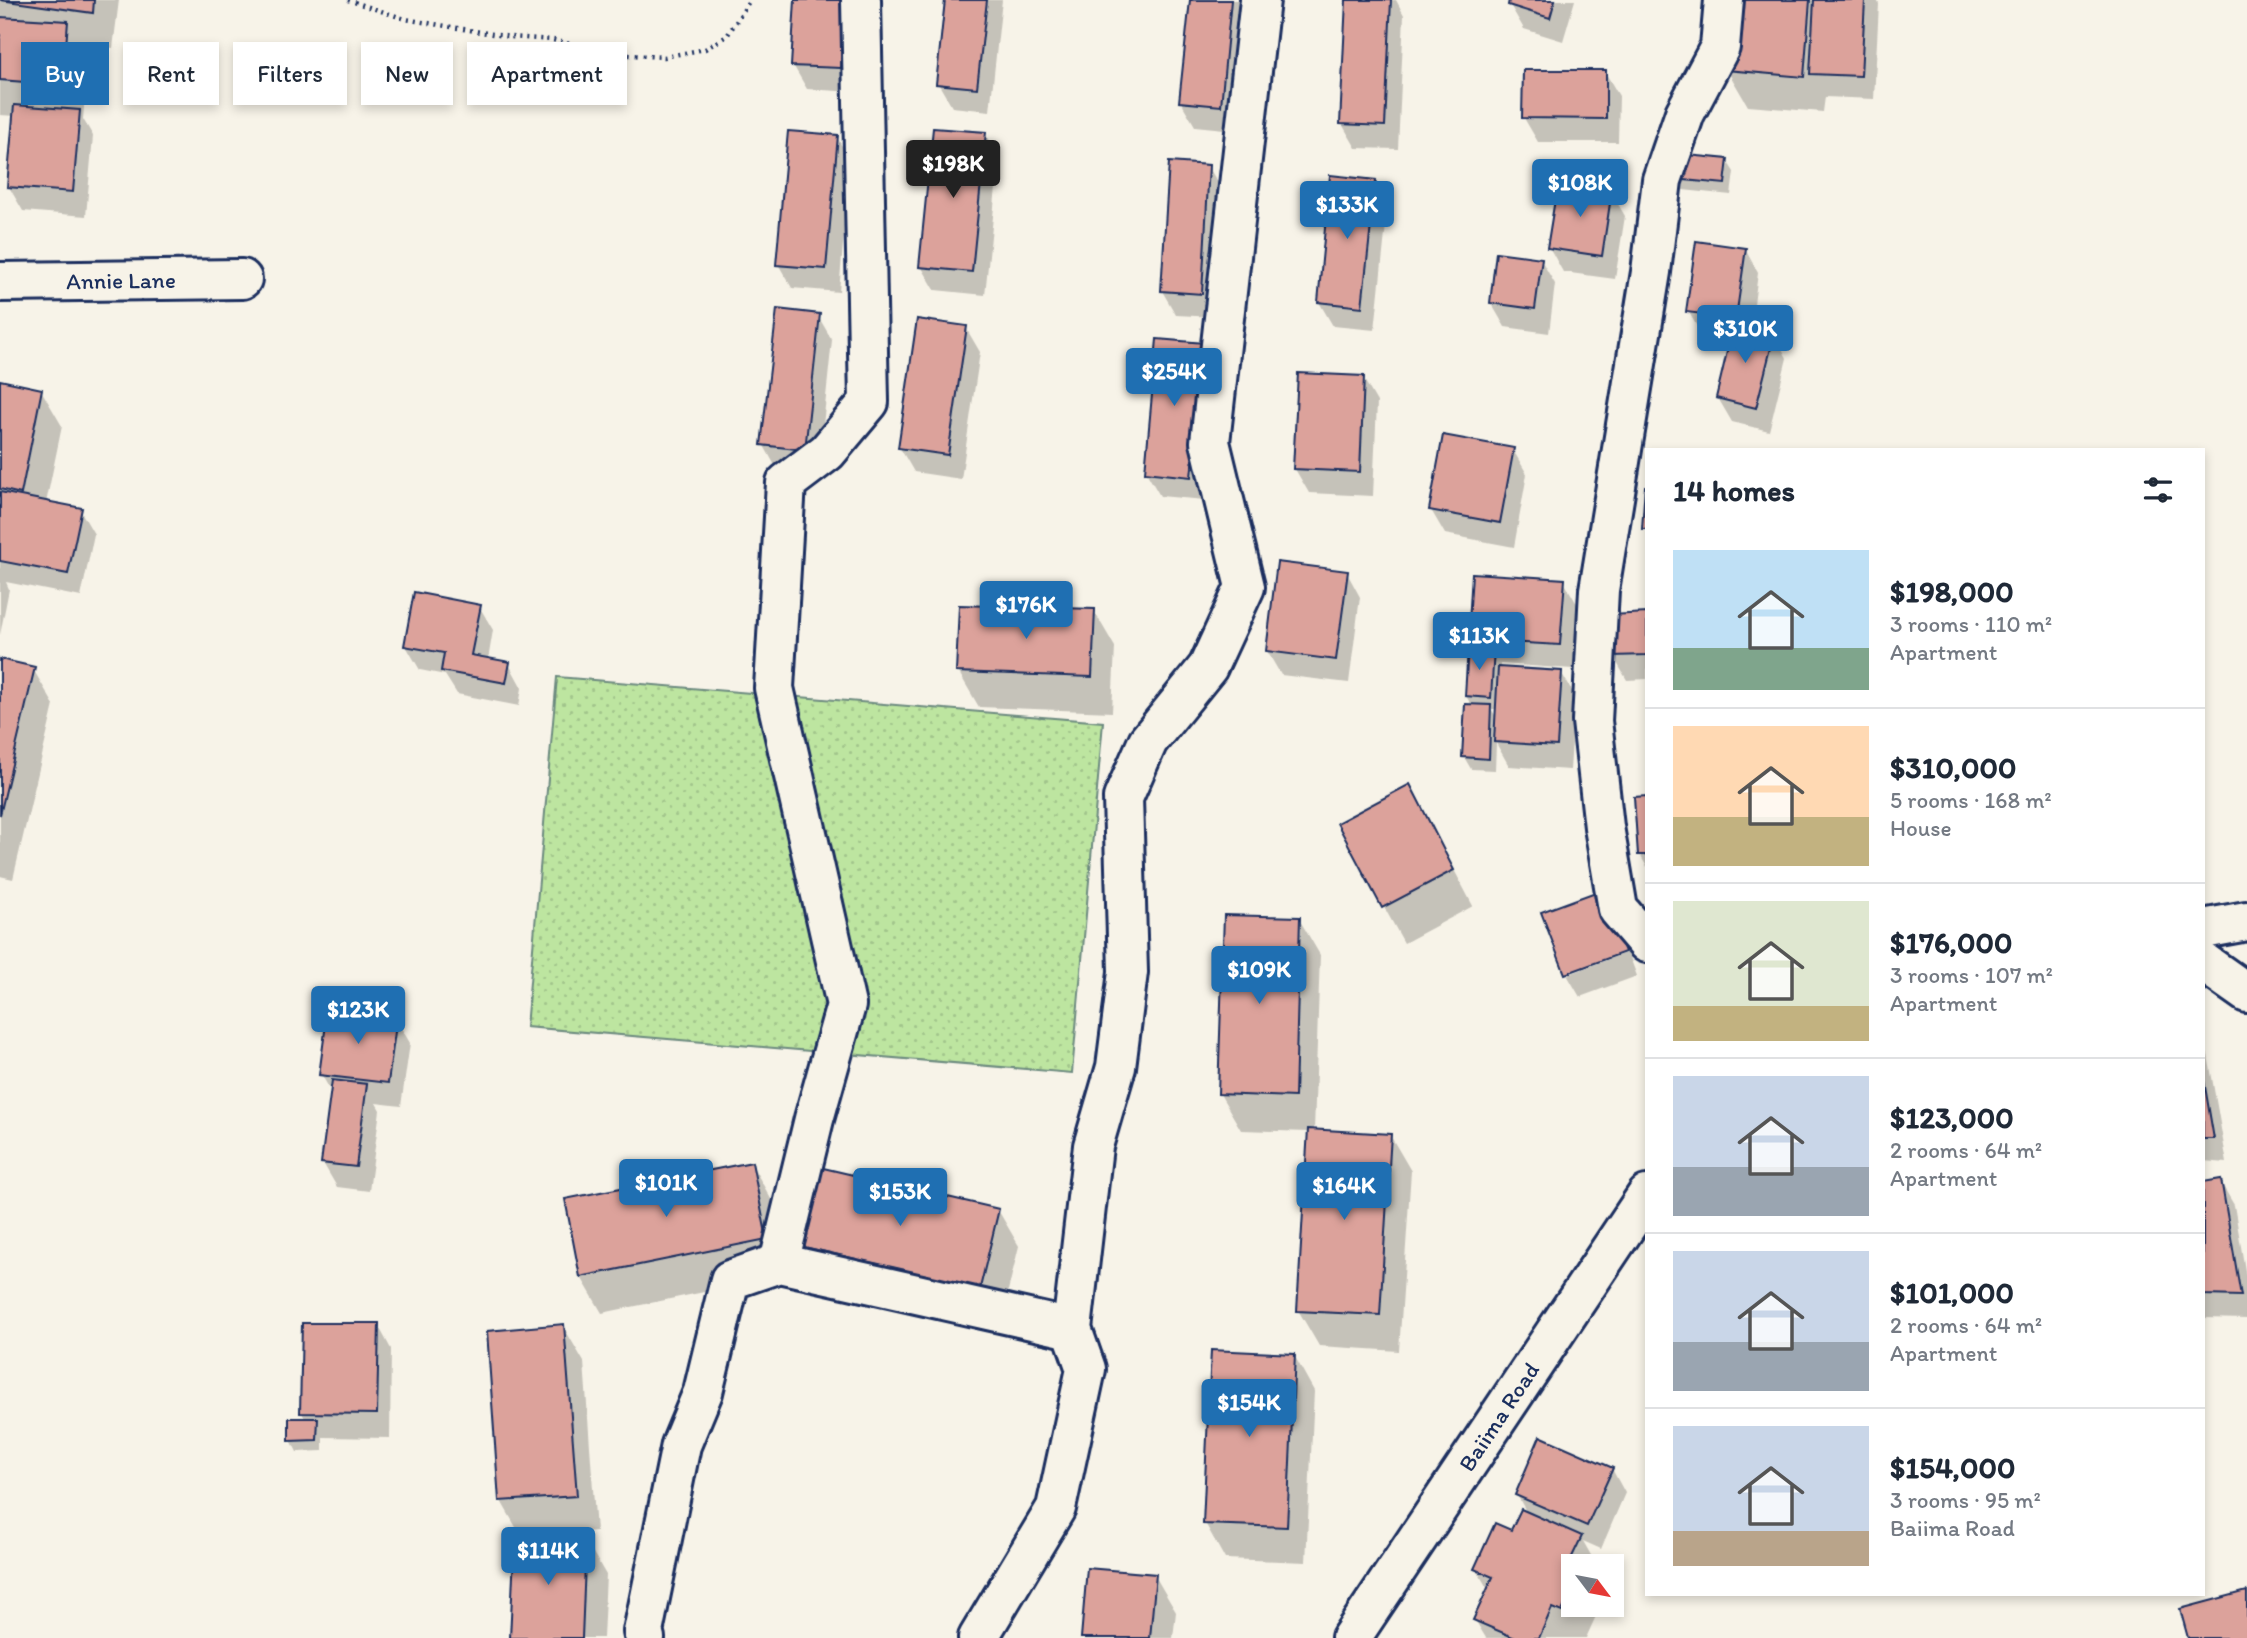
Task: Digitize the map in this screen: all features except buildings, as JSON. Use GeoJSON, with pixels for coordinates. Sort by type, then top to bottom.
{"type":"FeatureCollection","features":[{"type":"Feature","properties":{"kind":"street"},"geometry":{"type":"LineString","coordinates":[[779,1263],[814,1119],[846,1005],[774,688],[786,484],[827,452],[869,402],[861,0]]}},
{"type":"Feature","properties":{"kind":"street"},"geometry":{"type":"LineString","coordinates":[[978,1638],[1056,1508],[1086,1369],[1072,1329],[1093,1146],[1116,1067],[1128,972],[1124,798],[1148,741],[1208,667],[1245,587],[1210,442],[1260,0]]}},
{"type":"Feature","properties":{"kind":"street"},"geometry":{"type":"LineString","coordinates":[[1645,941],[1618,909],[1604,827],[1592,721],[1599,590],[1651,272],[1662,180],[1685,113],[1720,47],[1724,0]]}},
{"type":"Feature","properties":{"kind":"street","name":"Annie Lane"},"geometry":{"type":"LineString","coordinates":[[0,282],[242,279]]}},
{"type":"Feature","properties":{"kind":"street"},"geometry":{"type":"LineString","coordinates":[[2205,929],[2247,921]]}},
{"type":"Feature","properties":{"kind":"street"},"geometry":{"type":"LineString","coordinates":[[2205,963],[2247,993]]}},
{"type":"Feature","properties":{"kind":"street","name":"Baiima Road"},"geometry":{"type":"LineString","coordinates":[[1351,1638],[1645,1198]]}},
{"type":"Feature","properties":{"kind":"street"},"geometry":{"type":"LineString","coordinates":[[645,1638],[643,1632],[681,1445],[703,1392],[730,1280],[779,1263],[1072,1329]]}},
{"type":"Feature","properties":{"kind":"path"},"geometry":{"type":"LineString","coordinates":[[348,0],[405,19],[510,37],[552,40],[614,54],[664,57],[705,49],[727,36],[750,0]]}},
{"type":"Feature","properties":{"kind":"green space"},"geometry":{"type":"Polygon","coordinates":[[[557,677],[1103,722],[1072,1073],[526,1027],[557,677]]]}}]}
